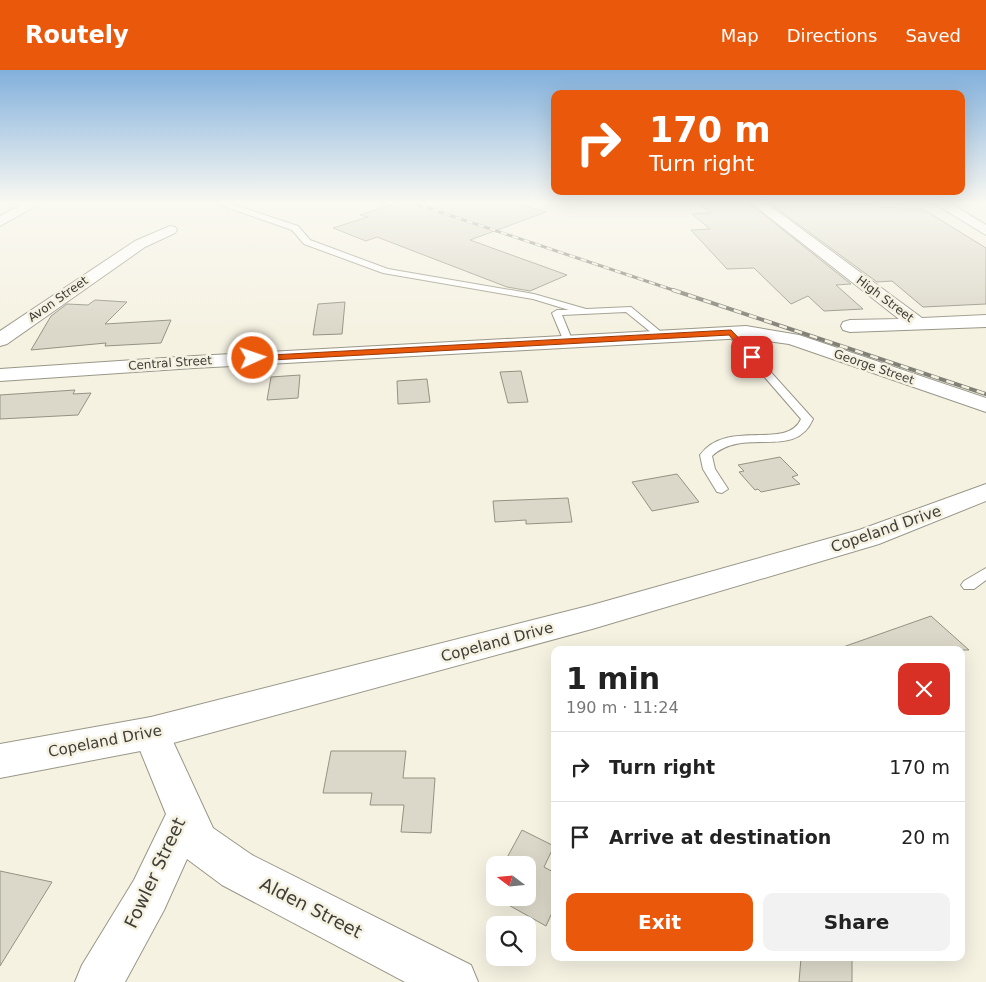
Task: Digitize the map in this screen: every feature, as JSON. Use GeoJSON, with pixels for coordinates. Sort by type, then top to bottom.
{"type":"FeatureCollection","features":[{"type":"Feature","properties":{"kind":"street","name":"Avon Street"},"geometry":{"type":"LineString","coordinates":[[0,340],[140,245]]}},
{"type":"Feature","properties":{"kind":"street","name":"High Street"},"geometry":{"type":"LineString","coordinates":[[813,245],[918,324]]}},
{"type":"Feature","properties":{"kind":"street"},"geometry":{"type":"LineString","coordinates":[[850,326],[986,321]]}},
{"type":"Feature","properties":{"kind":"street","name":"Central Street"},"geometry":{"type":"LineString","coordinates":[[0,375],[194,362],[760,332]]}},
{"type":"Feature","properties":{"kind":"street","name":"George Street"},"geometry":{"type":"LineString","coordinates":[[760,332],[792,339],[986,405]]}},
{"type":"Feature","properties":{"kind":"street","name":"Copeland Drive"},"geometry":{"type":"LineString","coordinates":[[0,761],[151,733],[592,617],[870,537],[986,492]]}},
{"type":"Feature","properties":{"kind":"street","name":"Fowler Street"},"geometry":{"type":"LineString","coordinates":[[99,982],[149,895],[186,815],[151,733]]}},
{"type":"Feature","properties":{"kind":"street","name":"Alden Street"},"geometry":{"type":"LineString","coordinates":[[186,815],[198,842],[237,870],[454,982]]}},
{"type":"Feature","properties":{"kind":"lane"},"geometry":{"type":"LineString","coordinates":[[314,245],[386,271],[534,297],[588,312]]}},
{"type":"Feature","properties":{"kind":"lane"},"geometry":{"type":"LineString","coordinates":[[568,342],[557,313],[628,309],[661,336]]}},
{"type":"Feature","properties":{"kind":"lane"},"geometry":{"type":"LineString","coordinates":[[722,489],[709,469],[706,455],[714,446],[730,440],[786,437],[798,434],[806,427],[807,419],[731,333]]}},
{"type":"Feature","properties":{"kind":"lane"},"geometry":{"type":"LineString","coordinates":[[969,584],[986,573]]}},
{"type":"Feature","properties":{"kind":"building"},"geometry":{"type":"Polygon","coordinates":[[[397,245],[483,245],[567,275],[530,291],[507,287],[397,245]]]}},
{"type":"Feature","properties":{"kind":"building"},"geometry":{"type":"Polygon","coordinates":[[[704,245],[801,245],[851,284],[836,285],[863,309],[824,311],[808,296],[791,304],[754,268],[727,269],[704,245]]]}},
{"type":"Feature","properties":{"kind":"building"},"geometry":{"type":"Polygon","coordinates":[[[826,245],[980,245],[986,248],[986,304],[923,307],[892,281],[877,282],[826,245]]]}},
{"type":"Feature","properties":{"kind":"building"},"geometry":{"type":"Polygon","coordinates":[[[95,300],[127,302],[105,324],[171,320],[161,343],[105,346],[106,343],[31,350],[51,316],[67,304],[88,305],[95,300]]]}},
{"type":"Feature","properties":{"kind":"building"},"geometry":{"type":"Polygon","coordinates":[[[345,302],[342,334],[313,335],[318,304],[345,302]]]}},
{"type":"Feature","properties":{"kind":"building"},"geometry":{"type":"Polygon","coordinates":[[[521,371],[528,402],[508,403],[500,372],[521,371]]]}},
{"type":"Feature","properties":{"kind":"building"},"geometry":{"type":"Polygon","coordinates":[[[300,375],[298,398],[267,400],[271,377],[300,375]]]}},
{"type":"Feature","properties":{"kind":"building"},"geometry":{"type":"Polygon","coordinates":[[[427,379],[430,402],[398,404],[397,381],[427,379]]]}},
{"type":"Feature","properties":{"kind":"building"},"geometry":{"type":"Polygon","coordinates":[[[75,390],[73,394],[91,393],[78,415],[0,419],[0,395],[75,390]]]}},
{"type":"Feature","properties":{"kind":"building"},"geometry":{"type":"Polygon","coordinates":[[[780,457],[798,475],[792,477],[800,484],[761,492],[758,489],[755,490],[739,472],[744,471],[738,465],[780,457]]]}},
{"type":"Feature","properties":{"kind":"building"},"geometry":{"type":"Polygon","coordinates":[[[677,474],[699,502],[652,511],[632,482],[677,474]]]}},
{"type":"Feature","properties":{"kind":"building"},"geometry":{"type":"Polygon","coordinates":[[[568,498],[572,522],[526,524],[526,520],[495,522],[493,501],[568,498]]]}},
{"type":"Feature","properties":{"kind":"building"},"geometry":{"type":"Polygon","coordinates":[[[931,616],[965,646],[846,646],[931,616]]]}},
{"type":"Feature","properties":{"kind":"building"},"geometry":{"type":"Polygon","coordinates":[[[331,751],[406,751],[403,778],[435,778],[431,833],[401,832],[404,805],[370,805],[372,793],[323,793],[331,751]]]}},
{"type":"Feature","properties":{"kind":"building"},"geometry":{"type":"Polygon","coordinates":[[[522,830],[551,844],[551,852],[544,867],[551,871],[551,915],[546,926],[536,920],[536,916],[528,916],[510,906],[536,906],[536,856],[508,856],[522,830]]]}},
{"type":"Feature","properties":{"kind":"building"},"geometry":{"type":"Polygon","coordinates":[[[0,871],[52,882],[0,966],[0,871]]]}},
{"type":"Feature","properties":{"kind":"building"},"geometry":{"type":"Polygon","coordinates":[[[801,961],[852,961],[852,982],[799,982],[801,961]]]}},
{"type":"Feature","properties":{"kind":"railway"},"geometry":{"type":"LineString","coordinates":[[537,245],[675,291]]}},
{"type":"Feature","properties":{"kind":"railway"},"geometry":{"type":"LineString","coordinates":[[675,291],[986,394]]}},
{"type":"Feature","properties":{"kind":"route"},"geometry":{"type":"LineString","coordinates":[[253,358],[731,333],[752,357]]}}]}
